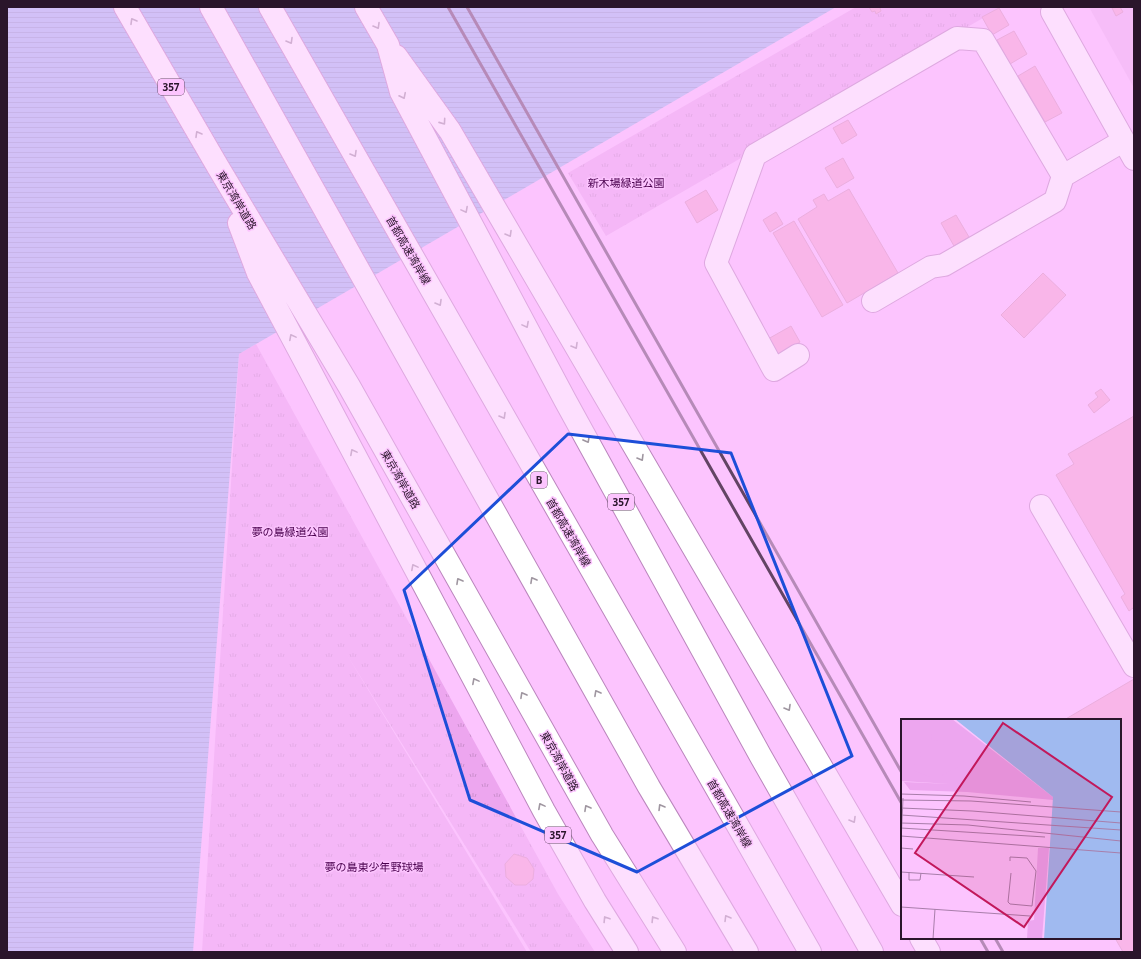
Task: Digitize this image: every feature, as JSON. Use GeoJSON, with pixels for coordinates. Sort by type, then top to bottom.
{"type":"FeatureCollection","features":[{"type":"Feature","properties":{"kind":"main road","name":"東京湾岸道路"},"geometry":{"type":"LineString","coordinates":[[125,7],[348,386],[602,835],[675,952]]}},
{"type":"Feature","properties":{"kind":"main road"},"geometry":{"type":"LineString","coordinates":[[211,7],[646,780],[747,952]]}},
{"type":"Feature","properties":{"kind":"main road","name":"首都高速湾岸線"},"geometry":{"type":"LineString","coordinates":[[270,7],[810,952]]}},
{"type":"Feature","properties":{"kind":"main road","name":"357"},"geometry":{"type":"LineString","coordinates":[[366,7],[388,45],[450,131],[596,383],[769,674],[901,903]]}},
{"type":"Feature","properties":{"kind":"main road"},"geometry":{"type":"LineString","coordinates":[[1052,12],[1134,159]]}},
{"type":"Feature","properties":{"kind":"main road"},"geometry":{"type":"LineString","coordinates":[[798,355],[774,370],[716,263],[755,155],[956,38],[983,40],[1063,176]]}},
{"type":"Feature","properties":{"kind":"main road","name":"357"},"geometry":{"type":"LineString","coordinates":[[388,45],[401,92],[565,400],[760,755],[872,952]]}},
{"type":"Feature","properties":{"kind":"main road"},"geometry":{"type":"LineString","coordinates":[[874,300],[931,267],[944,265],[1055,201],[1063,176],[1123,141]]}},
{"type":"Feature","properties":{"kind":"main road","name":"357"},"geometry":{"type":"LineString","coordinates":[[218,167],[258,273],[563,845],[627,952]]}},
{"type":"Feature","properties":{"kind":"main road"},"geometry":{"type":"LineString","coordinates":[[1041,506],[1134,666]]}},
{"type":"Feature","properties":{"kind":"main road"},"geometry":{"type":"LineString","coordinates":[[922,939],[929,952]]}},
{"type":"Feature","properties":{"kind":"highlighted area"},"geometry":{"type":"Polygon","coordinates":[[[568,434],[731,453],[852,756],[637,872],[470,800],[404,590],[568,434]]]}},
{"type":"Feature","properties":{"kind":"shaded area"},"geometry":{"type":"Polygon","coordinates":[[[1089,7],[1134,7],[1134,88],[1089,7]]]}},
{"type":"Feature","properties":{"kind":"green space","name":"新木場緑道公園"},"geometry":{"type":"Polygon","coordinates":[[[856,7],[1002,7],[606,236],[568,173],[856,7]]]}},
{"type":"Feature","properties":{"kind":"green space","name":"夢の島緑道公園"},"geometry":{"type":"Polygon","coordinates":[[[256,344],[558,894],[595,952],[531,952],[344,650],[527,952],[202,952],[239,354],[256,344]]]}},
{"type":"Feature","properties":{"kind":"water"},"geometry":{"type":"Polygon","coordinates":[[[7,7],[836,7],[239,354],[193,952],[7,952],[7,7]]]}},
{"type":"Feature","properties":{"kind":"building"},"geometry":{"type":"Polygon","coordinates":[[[869,7],[882,7],[880,8],[881,11],[876,14],[875,11],[872,12],[869,7]]]}},
{"type":"Feature","properties":{"kind":"building"},"geometry":{"type":"Polygon","coordinates":[[[1120,7],[1123,12],[1116,16],[1112,8],[1120,7]]]}},
{"type":"Feature","properties":{"kind":"building"},"geometry":{"type":"Polygon","coordinates":[[[999,8],[1009,25],[992,35],[982,17],[999,8]]]}},
{"type":"Feature","properties":{"kind":"building"},"geometry":{"type":"Polygon","coordinates":[[[1014,31],[1027,54],[1010,64],[997,40],[1014,31]]]}},
{"type":"Feature","properties":{"kind":"building"},"geometry":{"type":"Polygon","coordinates":[[[1035,66],[1062,113],[1045,122],[1018,76],[1035,66]]]}},
{"type":"Feature","properties":{"kind":"building"},"geometry":{"type":"Polygon","coordinates":[[[848,120],[857,135],[842,144],[833,128],[848,120]]]}},
{"type":"Feature","properties":{"kind":"building"},"geometry":{"type":"Polygon","coordinates":[[[843,158],[854,178],[837,188],[825,168],[843,158]]]}},
{"type":"Feature","properties":{"kind":"building"},"geometry":{"type":"Polygon","coordinates":[[[849,189],[898,273],[847,303],[798,219],[817,207],[813,200],[824,194],[828,201],[849,189]]]}},
{"type":"Feature","properties":{"kind":"building"},"geometry":{"type":"Polygon","coordinates":[[[706,190],[718,210],[697,223],[685,202],[706,190]]]}},
{"type":"Feature","properties":{"kind":"building"},"geometry":{"type":"Polygon","coordinates":[[[776,212],[783,224],[770,232],[763,220],[776,212]]]}},
{"type":"Feature","properties":{"kind":"building"},"geometry":{"type":"Polygon","coordinates":[[[956,215],[969,237],[954,246],[941,223],[956,215]]]}},
{"type":"Feature","properties":{"kind":"building"},"geometry":{"type":"Polygon","coordinates":[[[794,221],[843,305],[822,317],[773,233],[794,221]]]}},
{"type":"Feature","properties":{"kind":"building"},"geometry":{"type":"Polygon","coordinates":[[[1043,273],[1066,295],[1024,338],[1001,315],[1043,273]]]}},
{"type":"Feature","properties":{"kind":"building"},"geometry":{"type":"Polygon","coordinates":[[[791,326],[800,342],[777,355],[768,339],[791,326]]]}},
{"type":"Feature","properties":{"kind":"building"},"geometry":{"type":"Polygon","coordinates":[[[1101,389],[1110,400],[1094,413],[1088,405],[1098,397],[1095,393],[1101,389]]]}},
{"type":"Feature","properties":{"kind":"building"},"geometry":{"type":"Polygon","coordinates":[[[1134,416],[1134,610],[1133,608],[1129,611],[1121,597],[1125,594],[1056,475],[1074,464],[1068,454],[1134,416]]]}},
{"type":"Feature","properties":{"kind":"building"},"geometry":{"type":"Polygon","coordinates":[[[1134,679],[1134,952],[1123,952],[1116,939],[1121,939],[1121,719],[1066,719],[1134,679]]]}},
{"type":"Feature","properties":{"kind":"building"},"geometry":{"type":"Polygon","coordinates":[[[514,854],[527,858],[534,869],[533,879],[526,885],[515,885],[506,877],[505,864],[514,854]]]}},
{"type":"Feature","properties":{"kind":"railway"},"geometry":{"type":"LineString","coordinates":[[448,7],[901,802]]}},
{"type":"Feature","properties":{"kind":"railway"},"geometry":{"type":"LineString","coordinates":[[467,7],[901,771]]}},
{"type":"Feature","properties":{"kind":"railway"},"geometry":{"type":"LineString","coordinates":[[981,939],[988,952]]}},
{"type":"Feature","properties":{"kind":"railway"},"geometry":{"type":"LineString","coordinates":[[996,939],[1003,952]]}},
{"type":"Feature","properties":{"kind":"park label","name":"夢の島東少年野球場"},"geometry":{"type":"Point","coordinates":[374,866]}}]}
